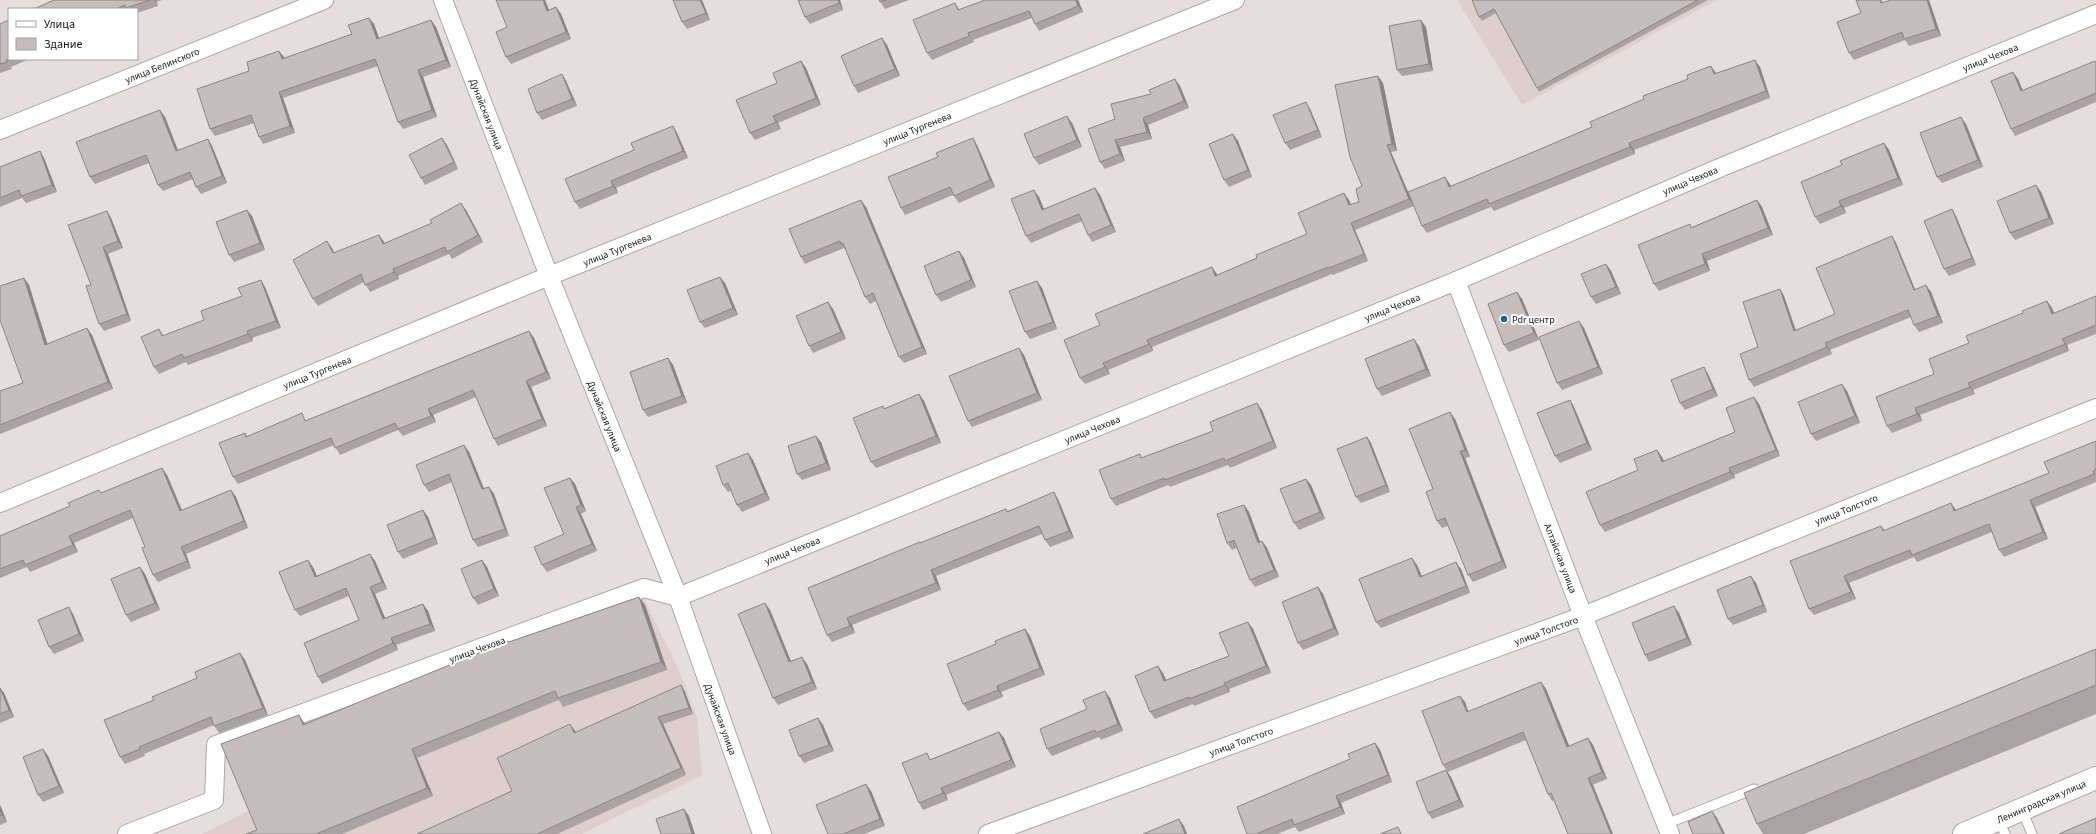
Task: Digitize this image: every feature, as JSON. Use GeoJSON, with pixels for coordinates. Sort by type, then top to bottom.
{"type":"FeatureCollection","features":[{"type":"Feature","properties":{"kind":"street","name":"улица Белинского"},"geometry":{"type":"LineString","coordinates":[[0,130],[324,0]]}},
{"type":"Feature","properties":{"kind":"street","name":"Дунайская улица"},"geometry":{"type":"LineString","coordinates":[[444,0],[550,276],[678,597],[762,834]]}},
{"type":"Feature","properties":{"kind":"street","name":"улица Тургенева"},"geometry":{"type":"LineString","coordinates":[[0,503],[550,276],[1235,0]]}},
{"type":"Feature","properties":{"kind":"street","name":"улица Чехова"},"geometry":{"type":"LineString","coordinates":[[127,834],[214,800],[216,745],[644,588],[678,597],[1456,281],[1724,166],[2096,14]]}},
{"type":"Feature","properties":{"kind":"street","name":"Алтайская улица"},"geometry":{"type":"LineString","coordinates":[[1456,281],[1583,616],[1668,829]]}},
{"type":"Feature","properties":{"kind":"street","name":"улица Толстого"},"geometry":{"type":"LineString","coordinates":[[988,834],[1583,616],[2096,408]]}},
{"type":"Feature","properties":{"kind":"street","name":"Ленинградская улица"},"geometry":{"type":"LineString","coordinates":[[1964,834],[2002,827],[2022,810],[2096,778]]}},
{"type":"Feature","properties":{"kind":"lane"},"geometry":{"type":"LineString","coordinates":[[1668,829],[1762,786]]}},
{"type":"Feature","properties":{"kind":"lane"},"geometry":{"type":"LineString","coordinates":[[2022,810],[2032,834]]}},
{"type":"Feature","properties":{"kind":"shaded area"},"geometry":{"type":"Polygon","coordinates":[[[1457,0],[1717,0],[1522,105],[1457,0]]]}},
{"type":"Feature","properties":{"kind":"shaded area"},"geometry":{"type":"Polygon","coordinates":[[[643,597],[677,666],[697,717],[702,775],[582,834],[201,834],[251,810],[304,721],[643,597]]]}},
{"type":"Feature","properties":{"kind":"building"},"geometry":{"type":"Polygon","coordinates":[[[54,0],[150,0],[126,8],[125,5],[118,8],[36,8],[54,0]]]}},
{"type":"Feature","properties":{"kind":"building"},"geometry":{"type":"Polygon","coordinates":[[[496,0],[543,0],[547,11],[556,7],[566,32],[506,57],[496,32],[507,27],[496,0]]]}},
{"type":"Feature","properties":{"kind":"building"},"geometry":{"type":"Polygon","coordinates":[[[673,0],[700,0],[706,13],[682,22],[673,0]]]}},
{"type":"Feature","properties":{"kind":"building"},"geometry":{"type":"Polygon","coordinates":[[[798,0],[838,0],[839,3],[805,17],[798,0]]]}},
{"type":"Feature","properties":{"kind":"building"},"geometry":{"type":"Polygon","coordinates":[[[985,0],[1076,0],[1078,6],[1035,24],[1029,11],[968,33],[969,36],[927,53],[913,20],[955,3],[958,10],[985,0]]]}},
{"type":"Feature","properties":{"kind":"building"},"geometry":{"type":"Polygon","coordinates":[[[1472,0],[1698,0],[1537,88],[1494,9],[1479,17],[1472,0]]]}},
{"type":"Feature","properties":{"kind":"building"},"geometry":{"type":"Polygon","coordinates":[[[1856,0],[1880,0],[1881,3],[1891,0],[1927,0],[1936,29],[1904,39],[1902,32],[1849,53],[1837,22],[1861,13],[1856,0]]]}},
{"type":"Feature","properties":{"kind":"building"},"geometry":{"type":"Polygon","coordinates":[[[369,18],[377,39],[431,20],[446,60],[418,70],[432,110],[398,122],[375,59],[279,92],[290,126],[259,137],[251,115],[210,129],[197,89],[249,71],[247,62],[279,51],[282,59],[352,34],[348,25],[369,18]]]}},
{"type":"Feature","properties":{"kind":"building"},"geometry":{"type":"Polygon","coordinates":[[[8,20],[8,59],[6,60],[7,62],[0,64],[0,24],[8,20]]]}},
{"type":"Feature","properties":{"kind":"building"},"geometry":{"type":"Polygon","coordinates":[[[1421,20],[1429,64],[1397,70],[1389,26],[1421,20]]]}},
{"type":"Feature","properties":{"kind":"building"},"geometry":{"type":"Polygon","coordinates":[[[882,38],[895,69],[854,86],[841,56],[882,38]]]}},
{"type":"Feature","properties":{"kind":"building"},"geometry":{"type":"Polygon","coordinates":[[[1755,60],[1766,91],[1629,143],[1630,147],[1489,204],[1487,199],[1422,226],[1408,192],[1445,177],[1449,187],[1531,153],[1592,127],[1590,122],[1644,99],[1643,96],[1688,79],[1687,75],[1711,66],[1714,74],[1755,60]]]}},
{"type":"Feature","properties":{"kind":"building"},"geometry":{"type":"Polygon","coordinates":[[[801,61],[816,98],[773,116],[776,122],[750,133],[736,100],[777,83],[773,73],[801,61]]]}},
{"type":"Feature","properties":{"kind":"building"},"geometry":{"type":"Polygon","coordinates":[[[2095,61],[2096,93],[2011,129],[1991,81],[2013,72],[2021,91],[2095,61]]]}},
{"type":"Feature","properties":{"kind":"building"},"geometry":{"type":"Polygon","coordinates":[[[562,74],[572,99],[537,113],[528,89],[562,74]]]}},
{"type":"Feature","properties":{"kind":"building"},"geometry":{"type":"Polygon","coordinates":[[[1378,76],[1392,144],[1387,145],[1409,199],[1351,223],[1364,254],[1147,340],[1149,344],[1103,363],[1105,367],[1080,378],[1064,340],[1100,325],[1095,314],[1212,267],[1215,276],[1257,258],[1256,255],[1307,234],[1298,213],[1344,193],[1349,205],[1359,202],[1356,189],[1362,186],[1350,157],[1335,85],[1378,76]]]}},
{"type":"Feature","properties":{"kind":"building"},"geometry":{"type":"Polygon","coordinates":[[[1175,79],[1184,101],[1143,118],[1147,132],[1115,140],[1120,154],[1100,162],[1088,129],[1115,119],[1111,104],[1151,94],[1149,90],[1175,79]]]}},
{"type":"Feature","properties":{"kind":"building"},"geometry":{"type":"Polygon","coordinates":[[[1306,102],[1318,130],[1285,143],[1273,115],[1306,102]]]}},
{"type":"Feature","properties":{"kind":"building"},"geometry":{"type":"Polygon","coordinates":[[[160,110],[176,151],[208,139],[222,176],[196,187],[190,172],[158,185],[146,155],[90,177],[76,142],[160,110]]]}},
{"type":"Feature","properties":{"kind":"building"},"geometry":{"type":"Polygon","coordinates":[[[1067,116],[1077,140],[1034,158],[1024,134],[1067,116]]]}},
{"type":"Feature","properties":{"kind":"building"},"geometry":{"type":"Polygon","coordinates":[[[1961,117],[1978,160],[1937,177],[1920,133],[1961,117]]]}},
{"type":"Feature","properties":{"kind":"building"},"geometry":{"type":"Polygon","coordinates":[[[673,126],[683,151],[611,181],[613,186],[575,202],[565,179],[634,150],[631,143],[673,126]]]}},
{"type":"Feature","properties":{"kind":"building"},"geometry":{"type":"Polygon","coordinates":[[[1233,134],[1248,170],[1224,180],[1209,144],[1233,134]]]}},
{"type":"Feature","properties":{"kind":"building"},"geometry":{"type":"Polygon","coordinates":[[[442,138],[454,162],[421,178],[409,155],[442,138]]]}},
{"type":"Feature","properties":{"kind":"building"},"geometry":{"type":"Polygon","coordinates":[[[973,138],[990,180],[954,196],[950,187],[901,208],[888,177],[938,157],[936,153],[973,138]]]}},
{"type":"Feature","properties":{"kind":"building"},"geometry":{"type":"Polygon","coordinates":[[[1884,143],[1898,178],[1839,201],[1841,206],[1815,217],[1801,182],[1842,165],[1840,161],[1884,143]]]}},
{"type":"Feature","properties":{"kind":"building"},"geometry":{"type":"Polygon","coordinates":[[[40,151],[52,185],[21,196],[19,190],[0,198],[0,167],[40,151]]]}},
{"type":"Feature","properties":{"kind":"building"},"geometry":{"type":"Polygon","coordinates":[[[2036,185],[2049,218],[2010,233],[1997,201],[2036,185]]]}},
{"type":"Feature","properties":{"kind":"building"},"geometry":{"type":"Polygon","coordinates":[[[1095,188],[1111,225],[1088,235],[1079,214],[1026,236],[1011,199],[1034,190],[1042,210],[1095,188]]]}},
{"type":"Feature","properties":{"kind":"building"},"geometry":{"type":"Polygon","coordinates":[[[861,200],[922,347],[899,357],[873,293],[865,297],[843,243],[841,244],[840,241],[801,257],[789,229],[861,200]]]}},
{"type":"Feature","properties":{"kind":"building"},"geometry":{"type":"Polygon","coordinates":[[[1757,200],[1768,228],[1702,254],[1705,264],[1654,284],[1638,245],[1690,224],[1691,228],[1757,200]]]}},
{"type":"Feature","properties":{"kind":"building"},"geometry":{"type":"Polygon","coordinates":[[[461,203],[478,235],[447,252],[445,247],[393,269],[394,272],[365,285],[361,274],[313,299],[293,260],[327,241],[333,253],[379,235],[383,244],[432,223],[430,220],[461,203]]]}},
{"type":"Feature","properties":{"kind":"building"},"geometry":{"type":"Polygon","coordinates":[[[1952,209],[1972,258],[1944,269],[1924,221],[1952,209]]]}},
{"type":"Feature","properties":{"kind":"building"},"geometry":{"type":"Polygon","coordinates":[[[247,210],[260,243],[229,255],[216,222],[247,210]]]}},
{"type":"Feature","properties":{"kind":"building"},"geometry":{"type":"Polygon","coordinates":[[[107,211],[118,241],[103,247],[127,314],[99,324],[86,286],[91,285],[68,225],[107,211]]]}},
{"type":"Feature","properties":{"kind":"building"},"geometry":{"type":"Polygon","coordinates":[[[1892,236],[1914,290],[1926,285],[1938,316],[1914,325],[1908,310],[1825,343],[1827,347],[1749,380],[1740,354],[1758,347],[1743,302],[1780,289],[1794,331],[1835,314],[1816,268],[1892,236]]]}},
{"type":"Feature","properties":{"kind":"building"},"geometry":{"type":"Polygon","coordinates":[[[959,251],[971,280],[936,295],[924,266],[959,251]]]}},
{"type":"Feature","properties":{"kind":"building"},"geometry":{"type":"Polygon","coordinates":[[[1606,264],[1616,287],[1591,297],[1581,274],[1606,264]]]}},
{"type":"Feature","properties":{"kind":"building"},"geometry":{"type":"Polygon","coordinates":[[[720,277],[733,308],[700,322],[687,290],[720,277]]]}},
{"type":"Feature","properties":{"kind":"building"},"geometry":{"type":"Polygon","coordinates":[[[24,278],[45,345],[87,328],[108,382],[0,425],[0,391],[23,383],[0,320],[0,286],[24,278]]]}},
{"type":"Feature","properties":{"kind":"building"},"geometry":{"type":"Polygon","coordinates":[[[261,280],[276,321],[247,331],[248,334],[184,358],[182,354],[154,367],[141,337],[159,329],[162,336],[204,320],[201,311],[242,296],[238,288],[261,280]]]}},
{"type":"Feature","properties":{"kind":"building"},"geometry":{"type":"Polygon","coordinates":[[[1037,281],[1053,322],[1025,332],[1009,291],[1037,281]]]}},
{"type":"Feature","properties":{"kind":"building"},"geometry":{"type":"Polygon","coordinates":[[[1517,292],[1534,333],[1504,345],[1488,304],[1517,292]]]}},
{"type":"Feature","properties":{"kind":"building"},"geometry":{"type":"Polygon","coordinates":[[[2096,296],[2096,325],[2062,339],[2065,344],[1968,383],[1970,387],[1915,408],[1917,414],[1887,426],[1876,397],[1934,374],[1929,359],[1969,343],[1966,336],[2023,313],[2022,311],[2047,301],[2052,314],[2096,296]]]}},
{"type":"Feature","properties":{"kind":"building"},"geometry":{"type":"Polygon","coordinates":[[[828,302],[841,332],[809,346],[796,316],[828,302]]]}},
{"type":"Feature","properties":{"kind":"building"},"geometry":{"type":"Polygon","coordinates":[[[1579,321],[1598,367],[1557,383],[1539,337],[1579,321]]]}},
{"type":"Feature","properties":{"kind":"building"},"geometry":{"type":"Polygon","coordinates":[[[529,331],[546,372],[526,381],[542,419],[494,439],[473,390],[428,409],[431,416],[398,429],[395,423],[335,448],[331,438],[233,477],[219,443],[245,433],[246,437],[302,413],[305,421],[529,331]]]}},
{"type":"Feature","properties":{"kind":"building"},"geometry":{"type":"Polygon","coordinates":[[[1414,339],[1426,369],[1377,389],[1365,359],[1414,339]]]}},
{"type":"Feature","properties":{"kind":"building"},"geometry":{"type":"Polygon","coordinates":[[[1019,348],[1037,393],[968,421],[949,376],[1019,348]]]}},
{"type":"Feature","properties":{"kind":"building"},"geometry":{"type":"Polygon","coordinates":[[[668,358],[682,396],[643,410],[630,372],[668,358]]]}},
{"type":"Feature","properties":{"kind":"building"},"geometry":{"type":"Polygon","coordinates":[[[1704,367],[1713,389],[1680,403],[1671,380],[1704,367]]]}},
{"type":"Feature","properties":{"kind":"building"},"geometry":{"type":"Polygon","coordinates":[[[1842,384],[1855,416],[1811,434],[1798,402],[1842,384]]]}},
{"type":"Feature","properties":{"kind":"building"},"geometry":{"type":"Polygon","coordinates":[[[919,394],[936,436],[871,462],[853,418],[883,406],[884,409],[919,394]]]}},
{"type":"Feature","properties":{"kind":"building"},"geometry":{"type":"Polygon","coordinates":[[[1754,397],[1776,450],[1729,468],[1730,472],[1600,525],[1586,492],[1638,470],[1634,459],[1657,450],[1662,462],[1735,432],[1726,408],[1754,397]]]}},
{"type":"Feature","properties":{"kind":"building"},"geometry":{"type":"Polygon","coordinates":[[[1570,400],[1587,443],[1555,456],[1537,413],[1570,400]]]}},
{"type":"Feature","properties":{"kind":"building"},"geometry":{"type":"Polygon","coordinates":[[[1257,403],[1273,441],[1225,461],[1224,458],[1165,480],[1164,478],[1111,499],[1099,470],[1140,454],[1141,458],[1213,431],[1210,422],[1257,403]]]}},
{"type":"Feature","properties":{"kind":"building"},"geometry":{"type":"Polygon","coordinates":[[[1450,412],[1465,450],[1460,451],[1502,561],[1468,575],[1445,518],[1437,521],[1426,492],[1433,489],[1409,429],[1450,412]]]}},
{"type":"Feature","properties":{"kind":"building"},"geometry":{"type":"Polygon","coordinates":[[[816,436],[826,463],[797,474],[788,446],[816,436]]]}},
{"type":"Feature","properties":{"kind":"building"},"geometry":{"type":"Polygon","coordinates":[[[1367,437],[1386,485],[1356,497],[1337,449],[1367,437]]]}},
{"type":"Feature","properties":{"kind":"building"},"geometry":{"type":"Polygon","coordinates":[[[2096,441],[2096,469],[2093,471],[2094,474],[2030,500],[2043,532],[1999,550],[1989,524],[1912,555],[1910,550],[1844,576],[1851,592],[1809,609],[1790,561],[1881,526],[1883,531],[1951,503],[1954,511],[2049,473],[2044,462],[2096,441]]]}},
{"type":"Feature","properties":{"kind":"building"},"geometry":{"type":"Polygon","coordinates":[[[464,445],[482,489],[489,487],[505,529],[473,540],[449,474],[424,485],[416,465],[464,445]]]}},
{"type":"Feature","properties":{"kind":"building"},"geometry":{"type":"Polygon","coordinates":[[[748,453],[765,493],[737,505],[728,483],[723,485],[716,466],[748,453]]]}},
{"type":"Feature","properties":{"kind":"building"},"geometry":{"type":"Polygon","coordinates":[[[162,468],[180,511],[231,490],[244,521],[181,547],[187,561],[153,575],[142,548],[145,547],[130,510],[69,536],[73,545],[25,565],[23,560],[0,569],[0,536],[70,506],[68,503],[99,490],[101,493],[162,468]]]}},
{"type":"Feature","properties":{"kind":"building"},"geometry":{"type":"Polygon","coordinates":[[[570,478],[581,505],[576,507],[592,544],[542,565],[534,547],[564,534],[544,488],[570,478]]]}},
{"type":"Feature","properties":{"kind":"building"},"geometry":{"type":"Polygon","coordinates":[[[1306,479],[1320,512],[1294,523],[1280,489],[1306,479]]]}},
{"type":"Feature","properties":{"kind":"building"},"geometry":{"type":"Polygon","coordinates":[[[1054,492],[1069,531],[1045,540],[1039,526],[931,570],[936,583],[847,618],[850,626],[827,635],[808,588],[920,542],[1006,509],[1007,512],[1054,492]]]}},
{"type":"Feature","properties":{"kind":"building"},"geometry":{"type":"Polygon","coordinates":[[[1244,505],[1258,543],[1262,541],[1274,570],[1250,580],[1234,540],[1227,543],[1217,514],[1244,505]]]}},
{"type":"Feature","properties":{"kind":"building"},"geometry":{"type":"Polygon","coordinates":[[[423,510],[434,537],[398,552],[387,525],[423,510]]]}},
{"type":"Feature","properties":{"kind":"building"},"geometry":{"type":"Polygon","coordinates":[[[370,554],[382,582],[370,587],[383,619],[423,604],[430,624],[391,638],[393,643],[318,677],[304,643],[359,620],[346,588],[295,610],[279,572],[308,560],[315,577],[370,554]]]}},
{"type":"Feature","properties":{"kind":"building"},"geometry":{"type":"Polygon","coordinates":[[[1412,558],[1420,577],[1456,562],[1466,586],[1376,622],[1359,579],[1412,558]]]}},
{"type":"Feature","properties":{"kind":"building"},"geometry":{"type":"Polygon","coordinates":[[[482,560],[494,589],[473,598],[461,569],[482,560]]]}},
{"type":"Feature","properties":{"kind":"building"},"geometry":{"type":"Polygon","coordinates":[[[140,567],[155,603],[126,615],[111,579],[140,567]]]}},
{"type":"Feature","properties":{"kind":"building"},"geometry":{"type":"Polygon","coordinates":[[[1751,576],[1763,605],[1728,619],[1717,590],[1751,576]]]}},
{"type":"Feature","properties":{"kind":"building"},"geometry":{"type":"Polygon","coordinates":[[[1318,587],[1334,628],[1298,643],[1282,602],[1318,587]]]}},
{"type":"Feature","properties":{"kind":"building"},"geometry":{"type":"Polygon","coordinates":[[[639,597],[661,662],[558,698],[555,691],[412,749],[427,788],[316,834],[246,834],[257,830],[221,744],[299,715],[303,725],[508,641],[509,642],[639,597]]]}},
{"type":"Feature","properties":{"kind":"building"},"geometry":{"type":"Polygon","coordinates":[[[765,603],[789,662],[802,657],[812,682],[773,698],[738,614],[765,603]]]}},
{"type":"Feature","properties":{"kind":"building"},"geometry":{"type":"Polygon","coordinates":[[[1674,606],[1687,638],[1645,655],[1632,623],[1674,606]]]}},
{"type":"Feature","properties":{"kind":"building"},"geometry":{"type":"Polygon","coordinates":[[[69,607],[79,634],[49,647],[38,620],[69,607]]]}},
{"type":"Feature","properties":{"kind":"building"},"geometry":{"type":"Polygon","coordinates":[[[1248,622],[1266,666],[1224,683],[1225,685],[1150,712],[1135,676],[1158,666],[1164,681],[1229,656],[1219,633],[1248,622]]]}},
{"type":"Feature","properties":{"kind":"building"},"geometry":{"type":"Polygon","coordinates":[[[1025,629],[1040,668],[997,686],[998,690],[963,704],[947,664],[996,644],[995,641],[1025,629]]]}},
{"type":"Feature","properties":{"kind":"building"},"geometry":{"type":"Polygon","coordinates":[[[2096,649],[2096,685],[1757,824],[1744,793],[2096,649]]]}},
{"type":"Feature","properties":{"kind":"building"},"geometry":{"type":"Polygon","coordinates":[[[240,653],[263,708],[214,726],[211,717],[139,747],[140,749],[120,757],[104,720],[154,700],[152,697],[197,678],[195,672],[240,653]]]}},
{"type":"Feature","properties":{"kind":"building"},"geometry":{"type":"Polygon","coordinates":[[[1541,682],[1567,747],[1588,738],[1602,772],[1588,778],[1611,834],[1568,834],[1551,793],[1548,794],[1523,732],[1443,765],[1422,711],[1460,696],[1467,712],[1541,682]]]}},
{"type":"Feature","properties":{"kind":"building"},"geometry":{"type":"Polygon","coordinates":[[[681,685],[689,708],[658,717],[681,768],[537,834],[417,834],[512,791],[497,758],[570,724],[574,733],[681,685]]]}},
{"type":"Feature","properties":{"kind":"building"},"geometry":{"type":"Polygon","coordinates":[[[0,688],[9,710],[0,714],[0,688]]]}},
{"type":"Feature","properties":{"kind":"building"},"geometry":{"type":"Polygon","coordinates":[[[1105,691],[1118,724],[1096,733],[1095,730],[1047,749],[1040,729],[1087,709],[1083,700],[1105,691]]]}},
{"type":"Feature","properties":{"kind":"building"},"geometry":{"type":"Polygon","coordinates":[[[818,718],[829,745],[799,756],[789,730],[818,718]]]}},
{"type":"Feature","properties":{"kind":"building"},"geometry":{"type":"Polygon","coordinates":[[[999,732],[1011,760],[941,788],[943,793],[919,803],[902,763],[927,753],[930,760],[999,732]]]}},
{"type":"Feature","properties":{"kind":"building"},"geometry":{"type":"Polygon","coordinates":[[[1375,743],[1388,775],[1336,796],[1340,807],[1294,825],[1292,819],[1256,834],[1247,834],[1237,807],[1350,759],[1348,754],[1375,743]]]}},
{"type":"Feature","properties":{"kind":"building"},"geometry":{"type":"Polygon","coordinates":[[[43,749],[59,786],[38,795],[23,757],[43,749]]]}},
{"type":"Feature","properties":{"kind":"building"},"geometry":{"type":"Polygon","coordinates":[[[1446,770],[1459,800],[1428,813],[1416,782],[1446,770]]]}},
{"type":"Feature","properties":{"kind":"building"},"geometry":{"type":"Polygon","coordinates":[[[866,784],[880,819],[843,834],[828,834],[816,805],[866,784]]]}},
{"type":"Feature","properties":{"kind":"building"},"geometry":{"type":"Polygon","coordinates":[[[684,809],[692,834],[661,834],[656,819],[684,809]]]}},
{"type":"Feature","properties":{"kind":"building"},"geometry":{"type":"Polygon","coordinates":[[[1712,811],[1723,834],[1693,834],[1688,822],[1712,811]]]}},
{"type":"Feature","properties":{"kind":"building"},"geometry":{"type":"Polygon","coordinates":[[[2096,818],[2096,834],[2059,834],[2096,818]]]}},
{"type":"Feature","properties":{"kind":"building"},"geometry":{"type":"Polygon","coordinates":[[[1179,819],[1185,834],[1143,834],[1179,819]]]}},
{"type":"Feature","properties":{"kind":"building"},"geometry":{"type":"Polygon","coordinates":[[[1398,827],[1401,834],[1380,834],[1398,827]]]}},
{"type":"Feature","properties":{"kind":"place","name":"Pdr центр"},"geometry":{"type":"Point","coordinates":[1504,319]}}]}
